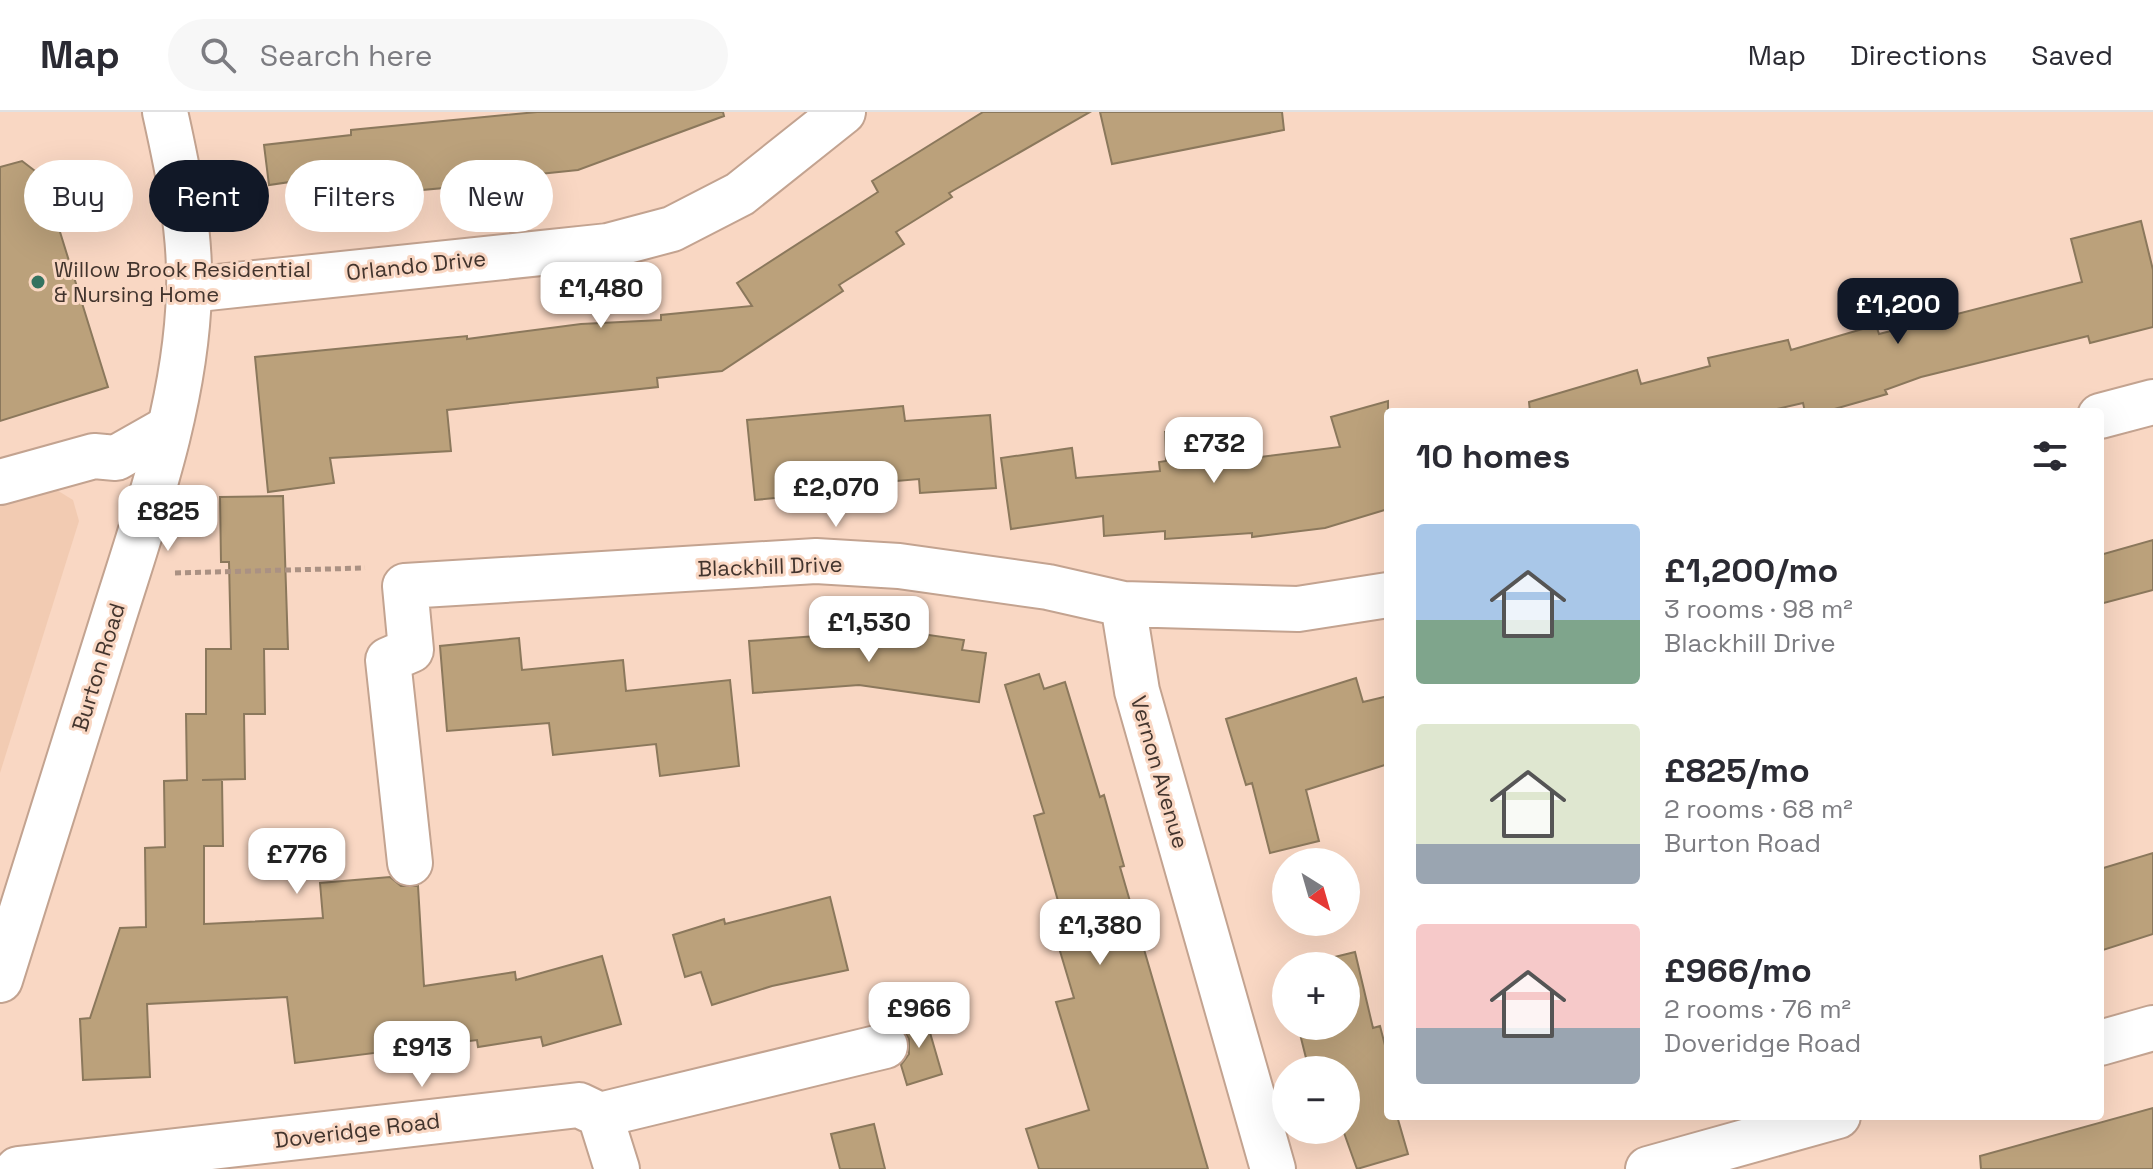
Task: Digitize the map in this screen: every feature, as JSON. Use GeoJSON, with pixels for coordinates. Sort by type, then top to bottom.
{"type":"FeatureCollection","features":[{"type":"Feature","properties":{"kind":"street","name":"Burton Road"},"geometry":{"type":"LineString","coordinates":[[0,980],[128,571],[169,428],[185,347],[189,290],[184,215],[165,112]]}},
{"type":"Feature","properties":{"kind":"street","name":"Orlando Drive"},"geometry":{"type":"LineString","coordinates":[[189,290],[608,246],[672,229],[740,194],[843,112]]}},
{"type":"Feature","properties":{"kind":"street"},"geometry":{"type":"LineString","coordinates":[[2104,415],[2153,402]]}},
{"type":"Feature","properties":{"kind":"street"},"geometry":{"type":"LineString","coordinates":[[0,482],[94,456],[116,458],[169,428]]}},
{"type":"Feature","properties":{"kind":"street","name":"Blackhill Drive"},"geometry":{"type":"LineString","coordinates":[[405,586],[816,561],[899,566],[1048,587],[1123,604],[1298,609],[1384,596]]}},
{"type":"Feature","properties":{"kind":"street"},"geometry":{"type":"LineString","coordinates":[[405,586],[411,650],[388,660],[410,863]]}},
{"type":"Feature","properties":{"kind":"street","name":"Vernon Avenue"},"geometry":{"type":"LineString","coordinates":[[1123,604],[1137,691],[1273,1169]]}},
{"type":"Feature","properties":{"kind":"street"},"geometry":{"type":"LineString","coordinates":[[2104,1042],[2153,1028]]}},
{"type":"Feature","properties":{"kind":"street","name":"Doveridge Road"},"geometry":{"type":"LineString","coordinates":[[18,1169],[579,1105],[600,1115],[885,1046]]}},
{"type":"Feature","properties":{"kind":"street"},"geometry":{"type":"LineString","coordinates":[[600,1115],[617,1169]]}},
{"type":"Feature","properties":{"kind":"street"},"geometry":{"type":"LineString","coordinates":[[1648,1169],[1824,1120]]}},
{"type":"Feature","properties":{"kind":"path"},"geometry":{"type":"LineString","coordinates":[[128,571],[181,573],[368,568],[405,586]]}},
{"type":"Feature","properties":{"kind":"shaded area"},"geometry":{"type":"Polygon","coordinates":[[[55,489],[73,500],[79,521],[0,773],[0,506],[55,489]]]}},
{"type":"Feature","properties":{"kind":"building"},"geometry":{"type":"Polygon","coordinates":[[[537,112],[723,112],[724,116],[578,170],[553,173],[553,160],[440,160],[440,188],[424,190],[424,160],[285,160],[285,183],[269,185],[269,160],[266,160],[264,145],[351,135],[351,130],[537,112]]]}},
{"type":"Feature","properties":{"kind":"building"},"geometry":{"type":"Polygon","coordinates":[[[983,112],[1090,112],[949,193],[952,197],[896,232],[904,244],[839,285],[843,291],[722,371],[657,378],[658,387],[447,410],[451,451],[330,458],[334,483],[268,492],[255,357],[467,336],[467,339],[581,324],[661,320],[661,315],[752,306],[737,283],[878,192],[872,181],[983,112]]]}},
{"type":"Feature","properties":{"kind":"building"},"geometry":{"type":"Polygon","coordinates":[[[1100,112],[1282,112],[1284,130],[1112,164],[1100,112]]]}},
{"type":"Feature","properties":{"kind":"building","name":"Willow Brook Residential & Nursing Home"},"geometry":{"type":"Polygon","coordinates":[[[24,163],[24,232],[60,232],[108,387],[0,421],[0,167],[24,163]]]}},
{"type":"Feature","properties":{"kind":"building"},"geometry":{"type":"Polygon","coordinates":[[[2141,221],[2153,270],[2153,327],[2090,343],[2088,336],[1921,377],[1885,390],[1887,394],[1838,408],[1804,408],[1803,403],[1781,408],[1530,408],[1529,402],[1637,370],[1641,384],[1710,366],[1708,358],[1788,340],[1791,350],[1876,325],[1879,334],[2082,282],[2071,239],[2141,221]]]}},
{"type":"Feature","properties":{"kind":"building"},"geometry":{"type":"Polygon","coordinates":[[[1388,401],[1388,408],[1384,408],[1384,510],[1325,528],[1252,537],[1252,533],[1165,539],[1165,531],[1104,536],[1103,516],[1011,529],[1001,458],[1072,448],[1076,478],[1160,471],[1159,462],[1166,461],[1165,432],[1250,424],[1253,458],[1340,447],[1331,417],[1388,401]]]}},
{"type":"Feature","properties":{"kind":"building"},"geometry":{"type":"Polygon","coordinates":[[[903,406],[905,421],[990,415],[996,488],[920,493],[919,479],[827,487],[827,493],[755,500],[747,420],[903,406]]]}},
{"type":"Feature","properties":{"kind":"building"},"geometry":{"type":"Polygon","coordinates":[[[283,496],[288,649],[264,649],[265,714],[244,714],[245,779],[202,780],[222,780],[223,846],[204,846],[204,924],[323,918],[320,883],[390,877],[401,886],[418,886],[424,986],[515,972],[516,980],[602,956],[621,1024],[543,1046],[541,1037],[478,1047],[477,1040],[295,1063],[287,997],[147,1004],[150,1077],[83,1080],[80,1019],[90,1018],[120,928],[146,927],[145,848],[165,847],[164,781],[187,780],[186,714],[206,714],[206,649],[231,649],[229,562],[221,562],[220,497],[283,496]]]}},
{"type":"Feature","properties":{"kind":"building"},"geometry":{"type":"Polygon","coordinates":[[[2153,540],[2153,590],[2104,603],[2104,554],[2153,540]]]}},
{"type":"Feature","properties":{"kind":"building"},"geometry":{"type":"Polygon","coordinates":[[[859,625],[964,640],[962,650],[986,653],[979,702],[859,685],[753,693],[749,641],[858,633],[859,625]]]}},
{"type":"Feature","properties":{"kind":"building"},"geometry":{"type":"Polygon","coordinates":[[[519,638],[522,670],[623,660],[626,691],[730,680],[739,766],[660,776],[656,744],[553,755],[549,723],[447,731],[440,646],[519,638]]]}},
{"type":"Feature","properties":{"kind":"building"},"geometry":{"type":"Polygon","coordinates":[[[1039,674],[1044,689],[1065,682],[1100,797],[1104,795],[1124,866],[1120,867],[1208,1169],[1039,1169],[1026,1129],[1089,1110],[1056,1002],[1074,998],[1048,911],[1060,908],[1034,816],[1044,813],[1005,685],[1039,674]]]}},
{"type":"Feature","properties":{"kind":"building"},"geometry":{"type":"Polygon","coordinates":[[[1356,678],[1363,702],[1384,697],[1384,765],[1306,790],[1319,841],[1290,848],[1272,848],[1270,853],[1252,783],[1246,785],[1226,719],[1356,678]]]}},
{"type":"Feature","properties":{"kind":"building"},"geometry":{"type":"Polygon","coordinates":[[[2153,853],[2153,934],[2104,950],[2104,868],[2153,853]]]}},
{"type":"Feature","properties":{"kind":"building"},"geometry":{"type":"Polygon","coordinates":[[[830,897],[848,970],[772,986],[712,1005],[701,972],[685,977],[673,935],[724,919],[725,924],[830,897]]]}},
{"type":"Feature","properties":{"kind":"building"},"geometry":{"type":"Polygon","coordinates":[[[1360,973],[1373,1028],[1380,1026],[1384,1042],[1384,1120],[1398,1120],[1408,1154],[1357,1169],[1348,1144],[1360,1144],[1360,1056],[1306,1056],[1302,1040],[1360,1040],[1360,973]]]}},
{"type":"Feature","properties":{"kind":"building"},"geometry":{"type":"Polygon","coordinates":[[[924,1012],[942,1074],[907,1085],[901,1065],[909,1054],[909,1039],[902,1028],[891,1022],[924,1012]]]}},
{"type":"Feature","properties":{"kind":"building"},"geometry":{"type":"Polygon","coordinates":[[[2153,1108],[2153,1169],[1981,1169],[1980,1156],[2153,1108]]]}},
{"type":"Feature","properties":{"kind":"building"},"geometry":{"type":"Polygon","coordinates":[[[874,1124],[885,1169],[840,1169],[831,1134],[874,1124]]]}},
{"type":"Feature","properties":{"kind":"place","name":"Willow Brook Residential & Nursing Home"},"geometry":{"type":"Point","coordinates":[38,282]}}]}
